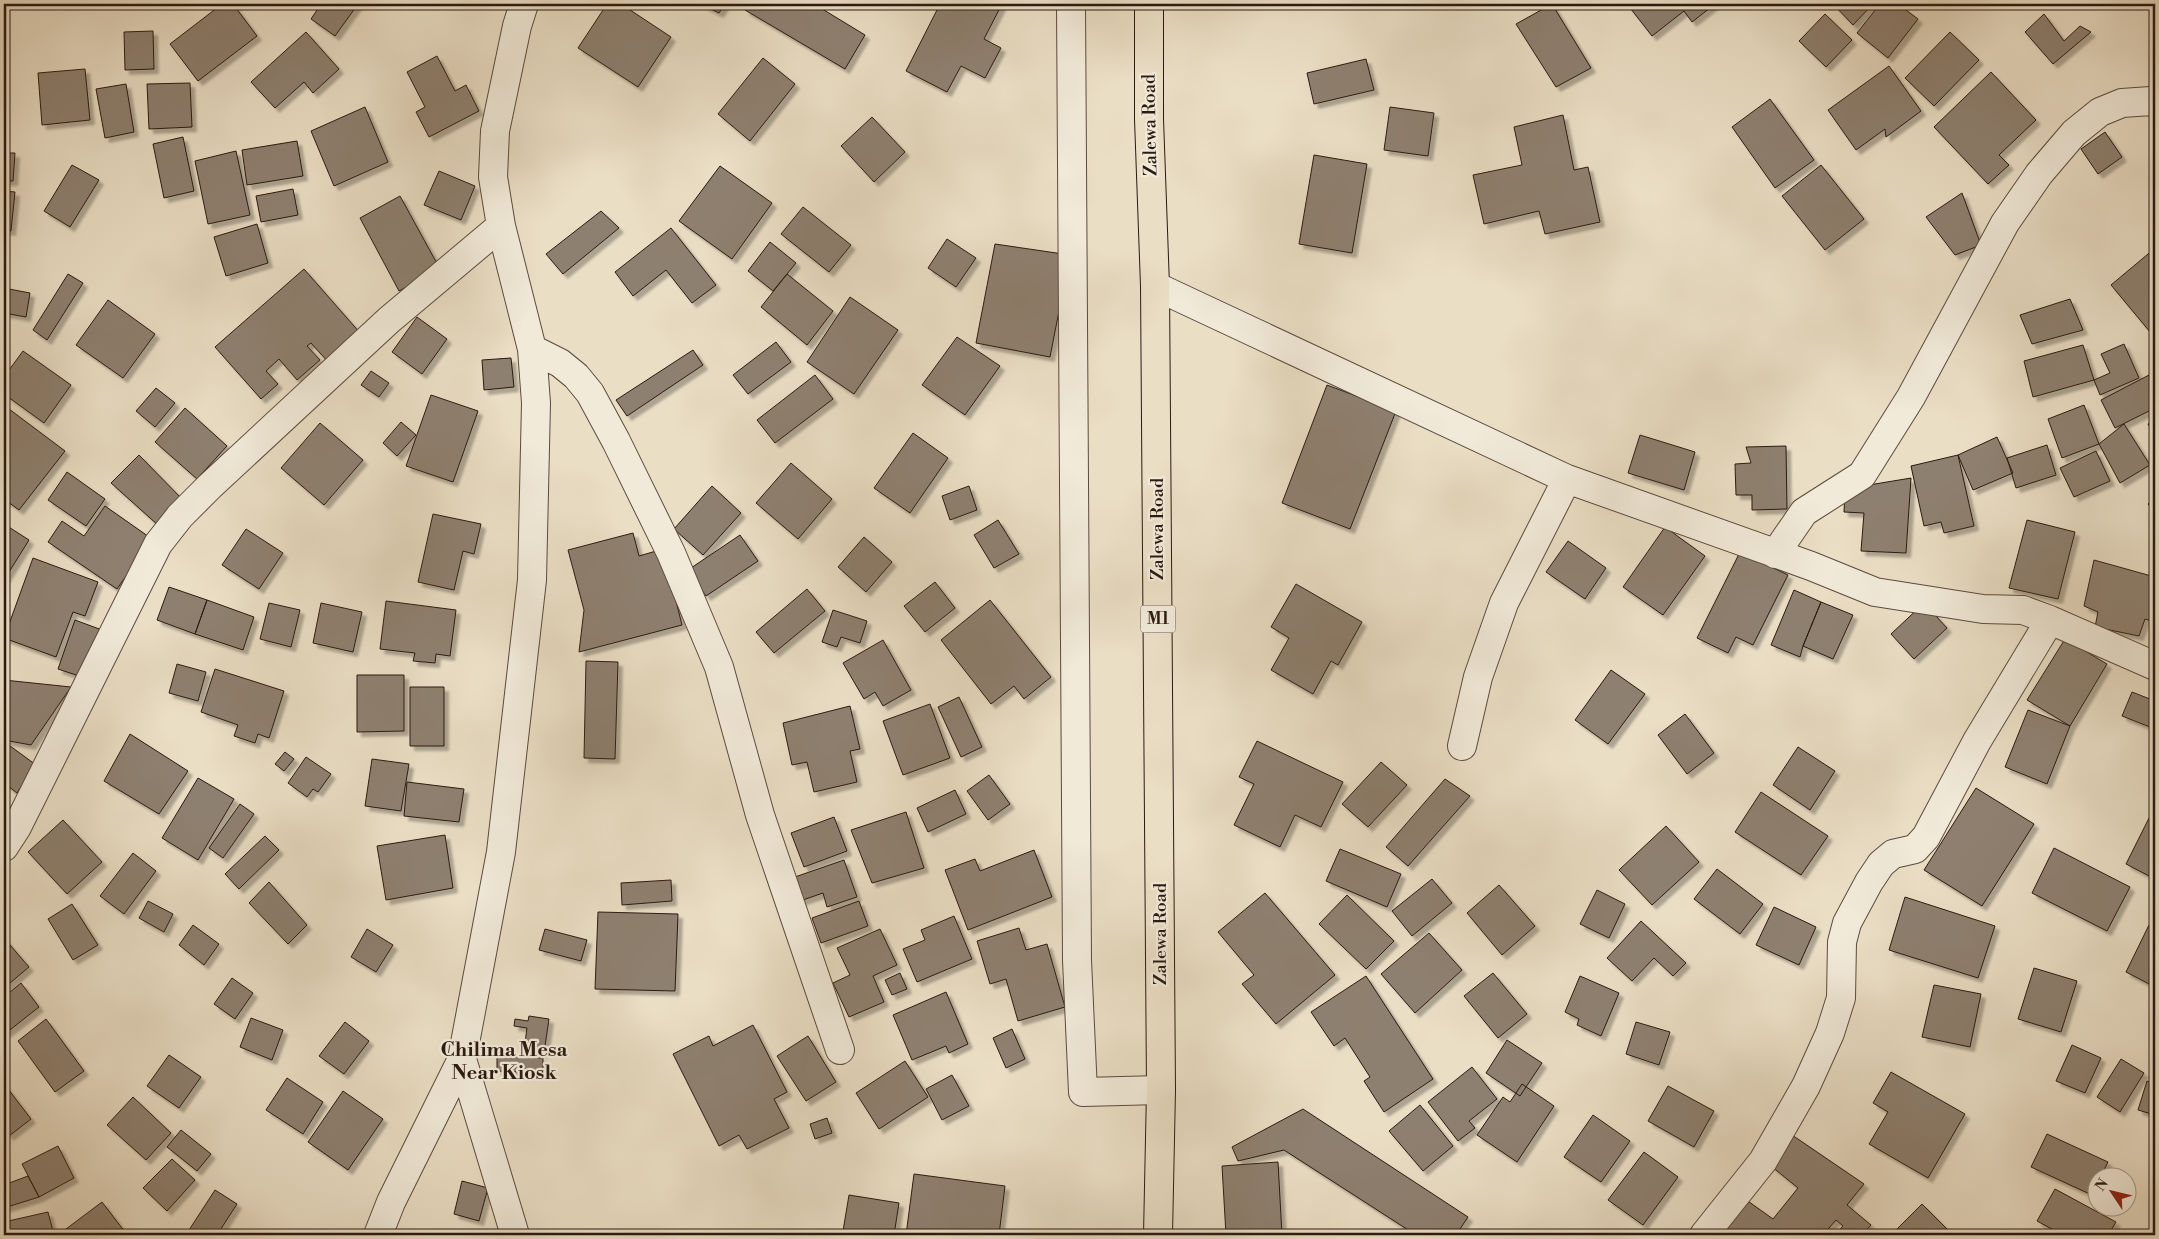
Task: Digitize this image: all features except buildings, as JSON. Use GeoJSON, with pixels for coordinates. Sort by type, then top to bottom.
{"type":"FeatureCollection","features":[{"type":"Feature","properties":{"kind":"highway","name":"Zalewa Road"},"geometry":{"type":"LineString","coordinates":[[1143,8],[1155,286],[1161,1090],[1158,1235]]}},
{"type":"Feature","properties":{"kind":"street"},"geometry":{"type":"LineString","coordinates":[[378,1235],[391,1202],[462,1059],[501,852],[532,580],[536,404],[532,350],[501,226],[493,178],[495,132],[517,26],[524,4]]}},
{"type":"Feature","properties":{"kind":"street"},"geometry":{"type":"LineString","coordinates":[[1071,4],[1077,950],[1083,1092],[1161,1090]]}},
{"type":"Feature","properties":{"kind":"street"},"geometry":{"type":"LineString","coordinates":[[1775,554],[1804,512],[1862,474],[1907,404],[2004,223],[2042,170],[2074,133],[2100,112],[2122,104],[2155,102]]}},
{"type":"Feature","properties":{"kind":"street"},"geometry":{"type":"LineString","coordinates":[[4,847],[17,828],[158,544],[180,516],[389,320],[501,226]]}},
{"type":"Feature","properties":{"kind":"street"},"geometry":{"type":"LineString","coordinates":[[1155,286],[1566,479],[1875,592],[1982,609],[2023,610],[2155,666]]}},
{"type":"Feature","properties":{"kind":"street"},"geometry":{"type":"LineString","coordinates":[[532,350],[560,363],[576,376],[590,393],[616,441],[671,553],[719,667],[760,815],[840,1050]]}},
{"type":"Feature","properties":{"kind":"street"},"geometry":{"type":"LineString","coordinates":[[1462,746],[1478,677],[1504,603],[1566,479]]}},
{"type":"Feature","properties":{"kind":"street"},"geometry":{"type":"LineString","coordinates":[[1704,1235],[1763,1160],[1806,1086],[1830,1033],[1841,998],[1842,942],[1847,923],[1869,882],[1881,864],[1893,854],[1916,849],[1926,838],[1977,741],[2050,620]]}},
{"type":"Feature","properties":{"kind":"street"},"geometry":{"type":"LineString","coordinates":[[462,1059],[515,1235]]}},
{"type":"Feature","properties":{"kind":"district","name":"Chilima Mesa Near Kiosk"},"geometry":{"type":"Point","coordinates":[504,1062]}}]}
